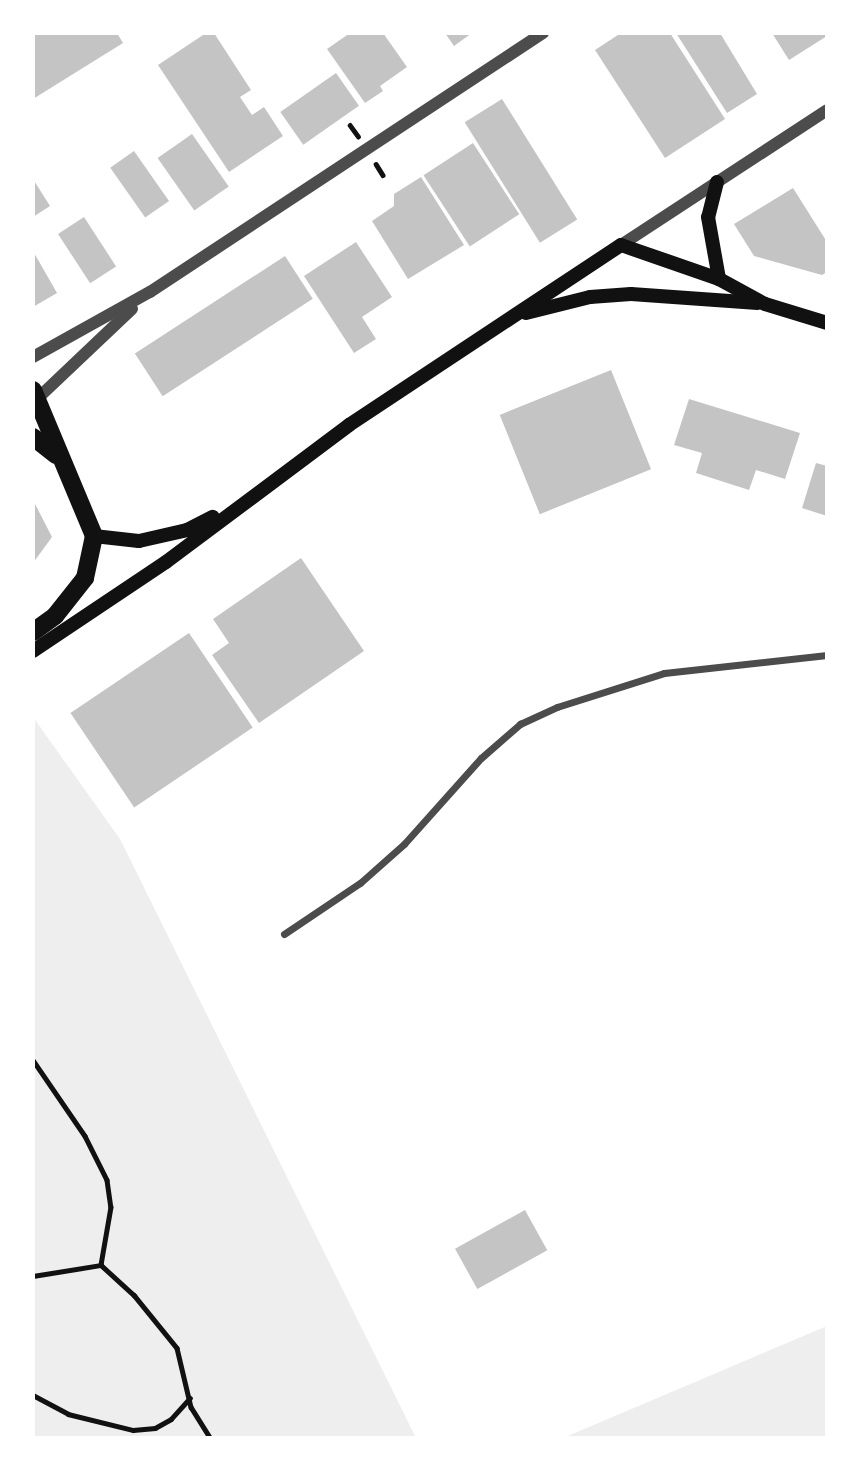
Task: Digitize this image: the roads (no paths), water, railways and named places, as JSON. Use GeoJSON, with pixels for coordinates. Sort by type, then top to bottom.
{"type":"FeatureCollection","features":[{"type":"Feature","properties":{"kind":"main road"},"geometry":{"type":"LineString","coordinates":[[717,182],[708,217],[719,279]]}},
{"type":"Feature","properties":{"kind":"main road"},"geometry":{"type":"LineString","coordinates":[[33,652],[166,562],[242,502],[621,245],[719,279],[765,304],[827,323]]}},
{"type":"Feature","properties":{"kind":"main road"},"geometry":{"type":"LineString","coordinates":[[514,316],[590,297],[631,294],[765,304]]}},
{"type":"Feature","properties":{"kind":"main road"},"geometry":{"type":"LineString","coordinates":[[33,632],[55,616],[85,578],[94,536],[58,457],[35,395]]}},
{"type":"Feature","properties":{"kind":"main road"},"geometry":{"type":"LineString","coordinates":[[33,437],[58,457]]}},
{"type":"Feature","properties":{"kind":"main road"},"geometry":{"type":"LineString","coordinates":[[94,536],[139,541],[187,530],[242,502]]}},
{"type":"Feature","properties":{"kind":"street"},"geometry":{"type":"LineString","coordinates":[[33,357],[150,292],[543,33]]}},
{"type":"Feature","properties":{"kind":"street"},"geometry":{"type":"LineString","coordinates":[[621,245],[827,110]]}},
{"type":"Feature","properties":{"kind":"street"},"geometry":{"type":"LineString","coordinates":[[35,395],[150,292]]}},
{"type":"Feature","properties":{"kind":"street"},"geometry":{"type":"LineString","coordinates":[[284,934],[360,883],[404,844],[481,758],[520,724],[557,707],[664,673],[827,655]]}}]}
